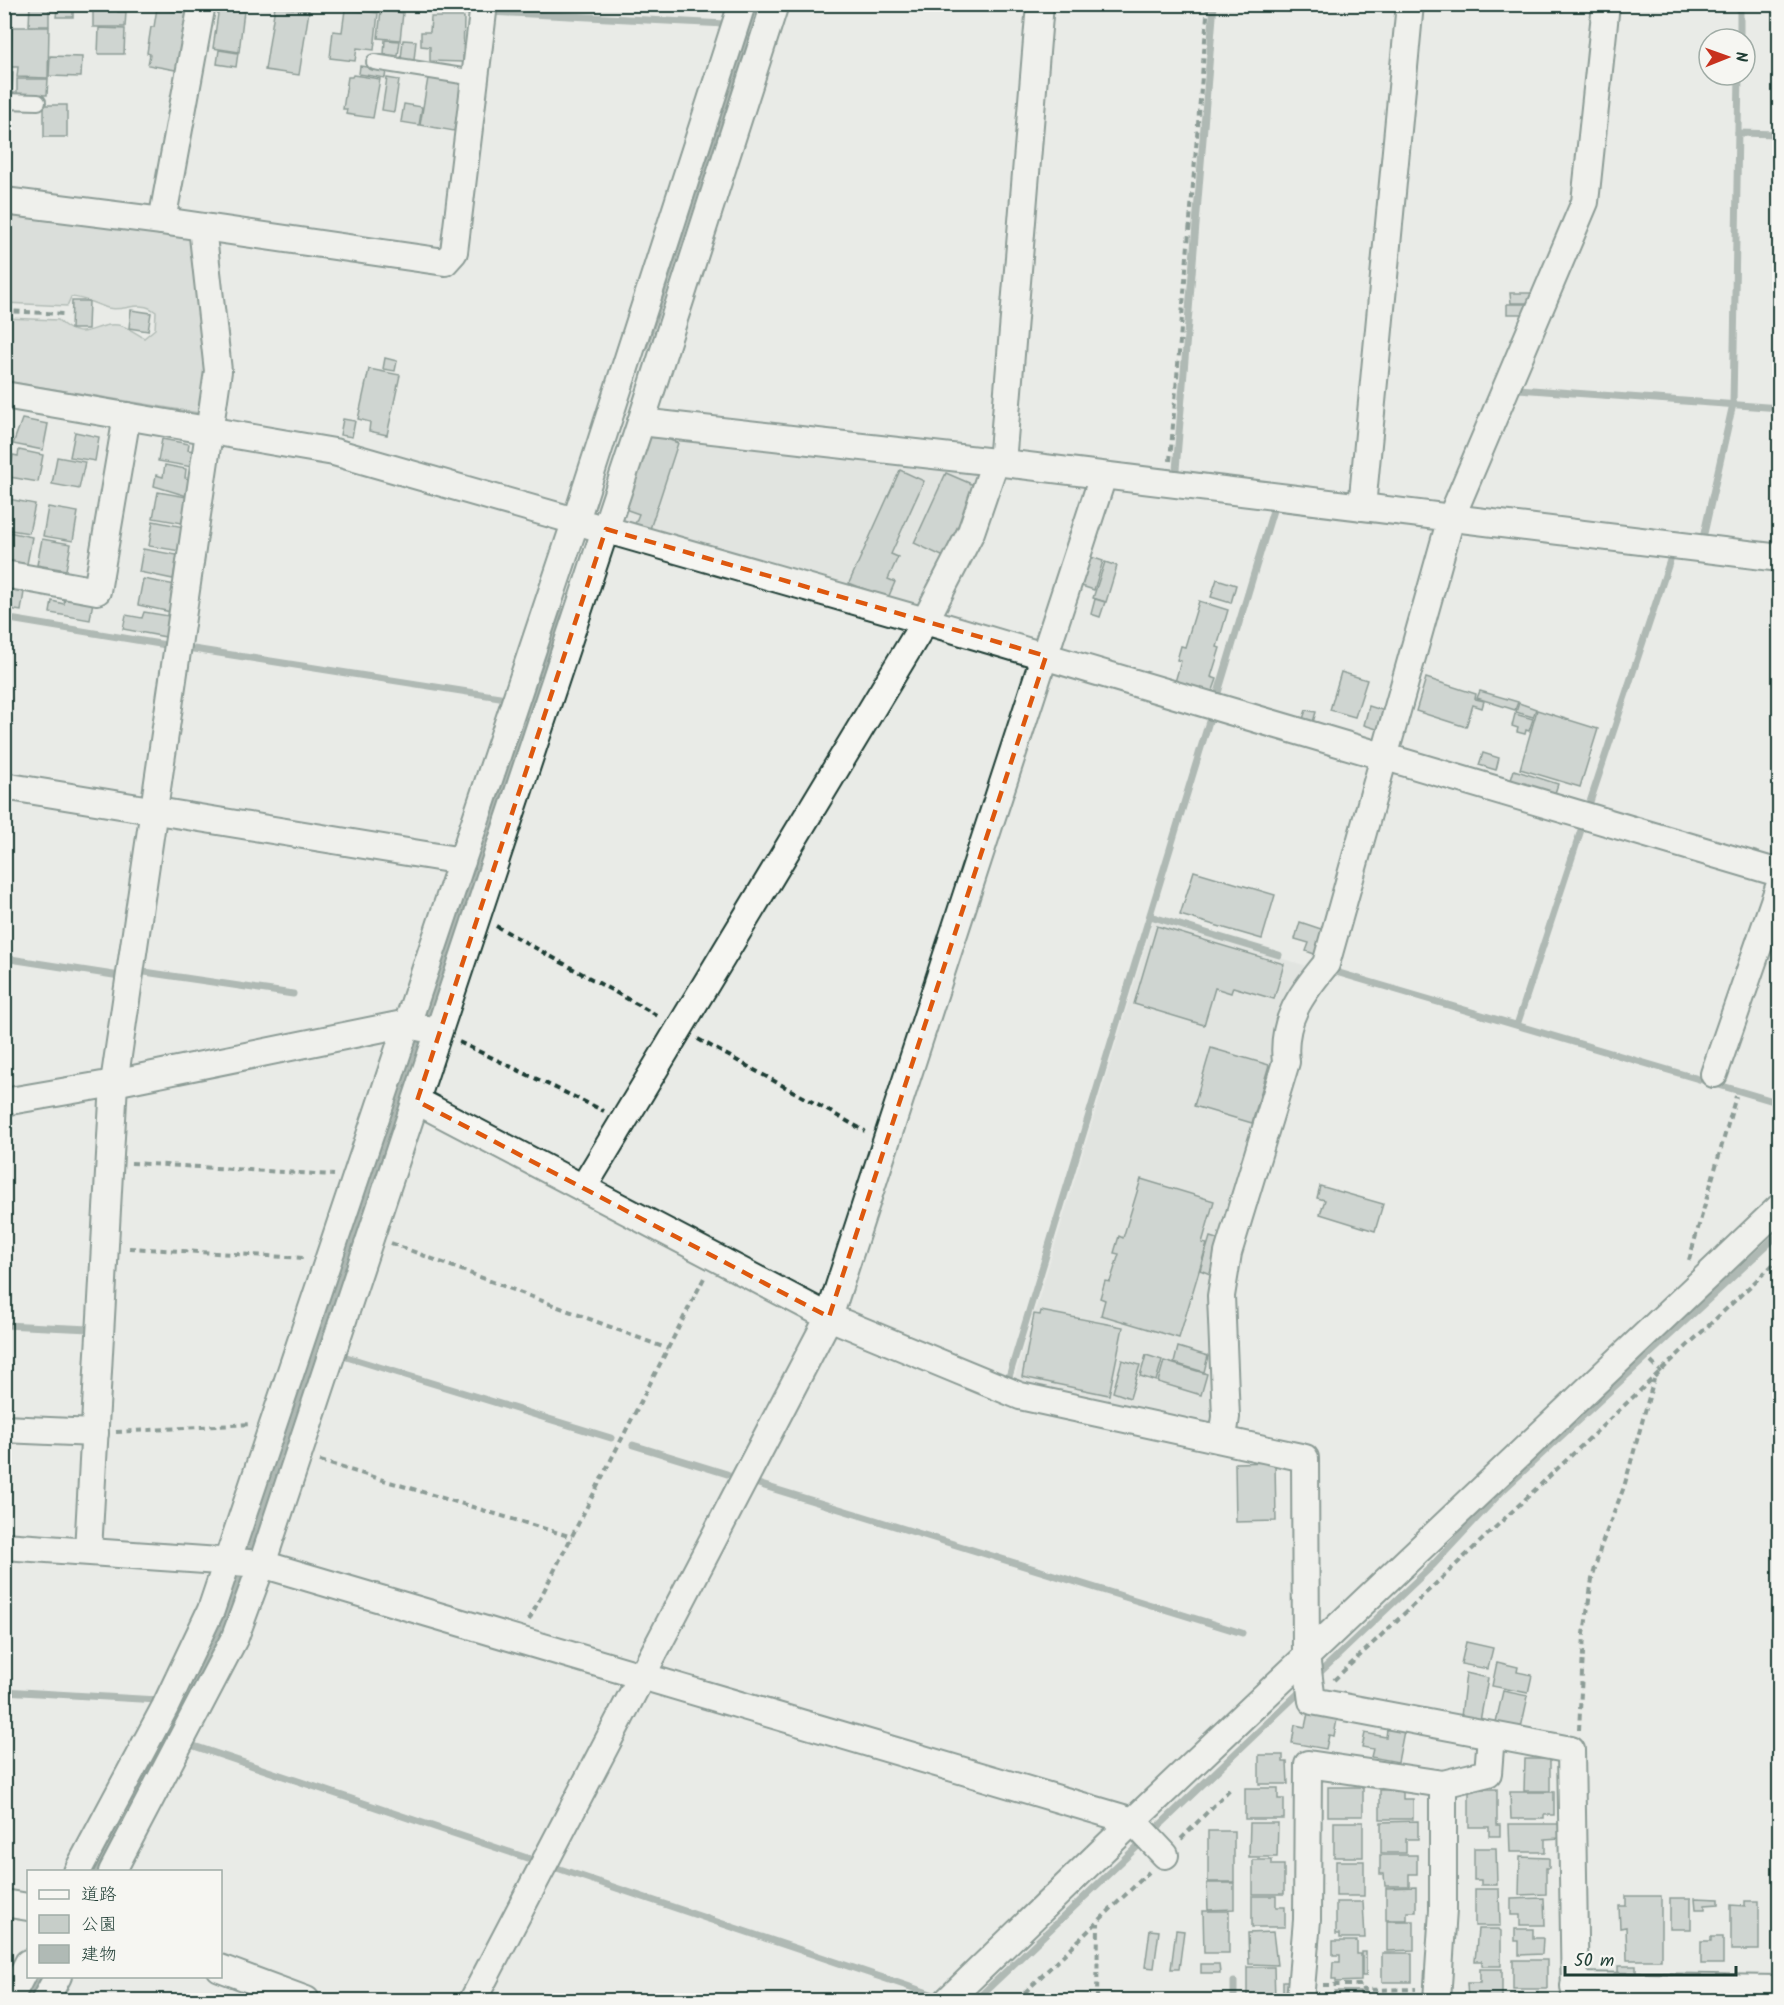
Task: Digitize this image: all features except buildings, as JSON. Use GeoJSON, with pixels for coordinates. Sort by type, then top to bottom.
{"type":"FeatureCollection","features":[{"type":"Feature","properties":{"kind":"street"},"geometry":{"type":"LineString","coordinates":[[162,220],[202,4]]}},
{"type":"Feature","properties":{"kind":"street"},"geometry":{"type":"LineString","coordinates":[[4,201],[162,220],[445,262],[454,252],[483,4]]}},
{"type":"Feature","properties":{"kind":"street"},"geometry":{"type":"LineString","coordinates":[[113,1870],[234,1638],[244,1562],[274,1422],[357,1176],[427,1030],[591,524],[742,4]]}},
{"type":"Feature","properties":{"kind":"street"},"geometry":{"type":"LineString","coordinates":[[78,1870],[165,1707],[211,1610],[244,1562],[298,1455],[417,1101],[427,1030],[462,861],[591,524],[641,422],[775,4]]}},
{"type":"Feature","properties":{"kind":"street"},"geometry":{"type":"LineString","coordinates":[[583,1188],[926,621],[971,532],[999,463],[1040,4]]}},
{"type":"Feature","properties":{"kind":"street"},"geometry":{"type":"LineString","coordinates":[[1362,507],[1410,4]]}},
{"type":"Feature","properties":{"kind":"street"},"geometry":{"type":"LineString","coordinates":[[1223,1438],[1226,1417],[1221,1296],[1228,1253],[1286,1062],[1283,1042],[1300,994],[1326,964],[1451,518],[1585,202],[1606,4]]}},
{"type":"Feature","properties":{"kind":"street"},"geometry":{"type":"LineString","coordinates":[[88,1551],[114,1083],[218,371],[202,227]]}},
{"type":"Feature","properties":{"kind":"street"},"geometry":{"type":"LineString","coordinates":[[4,395],[334,452],[926,621],[1772,871],[1779,868]]}},
{"type":"Feature","properties":{"kind":"street"},"geometry":{"type":"LineString","coordinates":[[4,574],[97,591],[127,416]]}},
{"type":"Feature","properties":{"kind":"street"},"geometry":{"type":"LineString","coordinates":[[641,422],[1779,558]]}},
{"type":"Feature","properties":{"kind":"street"},"geometry":{"type":"LineString","coordinates":[[473,2001],[829,1317],[1103,476]]}},
{"type":"Feature","properties":{"kind":"street"},"geometry":{"type":"LineString","coordinates":[[4,786],[462,861]]}},
{"type":"Feature","properties":{"kind":"street"},"geometry":{"type":"LineString","coordinates":[[1714,1074],[1779,884]]}},
{"type":"Feature","properties":{"kind":"street"},"geometry":{"type":"LineString","coordinates":[[4,1102],[427,1030]]}},
{"type":"Feature","properties":{"kind":"street"},"geometry":{"type":"LineString","coordinates":[[417,1101],[829,1317],[1020,1396],[1223,1438],[1305,1458],[1307,1660],[1312,1701],[1571,1750],[1575,1994],[1745,1995],[1779,1989]]}},
{"type":"Feature","properties":{"kind":"street"},"geometry":{"type":"LineString","coordinates":[[948,2001],[1136,1824],[1779,1207]]}},
{"type":"Feature","properties":{"kind":"street"},"geometry":{"type":"LineString","coordinates":[[4,1429],[95,1433]]}},
{"type":"Feature","properties":{"kind":"street"},"geometry":{"type":"LineString","coordinates":[[4,1546],[244,1562],[642,1676],[1136,1824],[1163,1853]]}},
{"type":"Feature","properties":{"kind":"street"},"geometry":{"type":"LineString","coordinates":[[1301,1993],[1307,1920],[1308,1764],[1443,1784],[1488,1773],[1491,1735]]}},
{"type":"Feature","properties":{"kind":"street"},"geometry":{"type":"LineString","coordinates":[[1438,1995],[1443,1911],[1443,1784]]}},
{"type":"Feature","properties":{"kind":"street"},"geometry":{"type":"LineString","coordinates":[[4,1903],[27,1907]]}},
{"type":"Feature","properties":{"kind":"street"},"geometry":{"type":"LineString","coordinates":[[9,2001],[27,1965]]}},
{"type":"Feature","properties":{"kind":"street"},"geometry":{"type":"LineString","coordinates":[[222,1969],[306,2001]]}},
{"type":"Feature","properties":{"kind":"street"},"geometry":{"type":"LineString","coordinates":[[45,2001],[57,1978]]}},
{"type":"Feature","properties":{"kind":"lane"},"geometry":{"type":"LineString","coordinates":[[374,63],[475,78]]}},
{"type":"Feature","properties":{"kind":"lane"},"geometry":{"type":"LineString","coordinates":[[4,101],[38,102]]}},
{"type":"Feature","properties":{"kind":"path"},"geometry":{"type":"LineString","coordinates":[[1168,484],[1208,4]]}},
{"type":"Feature","properties":{"kind":"path"},"geometry":{"type":"LineString","coordinates":[[4,311],[64,314]]}},
{"type":"Feature","properties":{"kind":"path"},"geometry":{"type":"LineString","coordinates":[[427,1030],[624,1120]]}},
{"type":"Feature","properties":{"kind":"path"},"geometry":{"type":"LineString","coordinates":[[1687,1294],[1681,1288],[1736,1096]]}},
{"type":"Feature","properties":{"kind":"path"},"geometry":{"type":"LineString","coordinates":[[110,1162],[357,1176]]}},
{"type":"Feature","properties":{"kind":"path"},"geometry":{"type":"LineString","coordinates":[[372,1236],[668,1349]]}},
{"type":"Feature","properties":{"kind":"path"},"geometry":{"type":"LineString","coordinates":[[105,1247],[328,1260]]}},
{"type":"Feature","properties":{"kind":"path"},"geometry":{"type":"LineString","coordinates":[[519,1640],[715,1257]]}},
{"type":"Feature","properties":{"kind":"path"},"geometry":{"type":"LineString","coordinates":[[1312,1701],[1779,1257]]}},
{"type":"Feature","properties":{"kind":"path"},"geometry":{"type":"LineString","coordinates":[[1571,1750],[1579,1742],[1584,1634],[1592,1579],[1601,1546],[1624,1486],[1650,1400],[1654,1378]]}},
{"type":"Feature","properties":{"kind":"path"},"geometry":{"type":"LineString","coordinates":[[95,1433],[274,1422]]}},
{"type":"Feature","properties":{"kind":"path"},"geometry":{"type":"LineString","coordinates":[[298,1455],[572,1537]]}},
{"type":"Feature","properties":{"kind":"path"},"geometry":{"type":"LineString","coordinates":[[1017,2001],[1098,1924],[1163,1853],[1231,1788]]}},
{"type":"Feature","properties":{"kind":"path"},"geometry":{"type":"LineString","coordinates":[[1096,2001],[1098,1924]]}},
{"type":"Feature","properties":{"kind":"path"},"geometry":{"type":"LineString","coordinates":[[1301,1993],[1362,1985],[1363,1990],[1438,1995]]}},
{"type":"Feature","properties":{"kind":"highlighted area"},"geometry":{"type":"Polygon","coordinates":[[[606,529],[1046,656],[829,1317],[417,1101],[606,529]]]}},
{"type":"Feature","properties":{"kind":"shaded area"},"geometry":{"type":"Polygon","coordinates":[[[644,435],[984,475],[965,526],[917,608],[618,520],[644,435]]]}},
{"type":"Feature","properties":{"kind":"shaded area"},"geometry":{"type":"Polygon","coordinates":[[[1153,921],[1304,965],[1276,1045],[1277,1064],[1223,1251],[1220,1416],[1212,1425],[1013,1383],[1153,921]]]}},
{"type":"Feature","properties":{"kind":"green space"},"geometry":{"type":"Polygon","coordinates":[[[5,210],[184,235],[192,239],[206,370],[199,413],[5,381],[5,318],[58,320],[68,328],[83,332],[105,326],[122,326],[144,338],[155,329],[156,312],[144,306],[108,308],[71,297],[67,306],[5,303],[5,210]]]}},
{"type":"Feature","properties":{"kind":"waterway"},"geometry":{"type":"LineString","coordinates":[[322,4],[476,12]]}},
{"type":"Feature","properties":{"kind":"waterway"},"geometry":{"type":"LineString","coordinates":[[645,347],[757,4]]}},
{"type":"Feature","properties":{"kind":"waterway"},"geometry":{"type":"LineString","coordinates":[[1176,470],[1214,4]]}},
{"type":"Feature","properties":{"kind":"waterway"},"geometry":{"type":"LineString","coordinates":[[1740,4],[1740,27]]}},
{"type":"Feature","properties":{"kind":"waterway"},"geometry":{"type":"LineString","coordinates":[[490,12],[725,24]]}},
{"type":"Feature","properties":{"kind":"waterway"},"geometry":{"type":"LineString","coordinates":[[1703,538],[1733,404],[1739,87]]}},
{"type":"Feature","properties":{"kind":"waterway"},"geometry":{"type":"LineString","coordinates":[[1738,133],[1780,134]]}},
{"type":"Feature","properties":{"kind":"waterway"},"geometry":{"type":"LineString","coordinates":[[1518,389],[1780,408]]}},
{"type":"Feature","properties":{"kind":"waterway"},"geometry":{"type":"LineString","coordinates":[[1217,696],[1274,507]]}},
{"type":"Feature","properties":{"kind":"waterway"},"geometry":{"type":"LineString","coordinates":[[1589,805],[1671,557]]}},
{"type":"Feature","properties":{"kind":"waterway"},"geometry":{"type":"LineString","coordinates":[[424,1023],[560,609]]}},
{"type":"Feature","properties":{"kind":"waterway"},"geometry":{"type":"LineString","coordinates":[[4,618],[166,645]]}},
{"type":"Feature","properties":{"kind":"waterway"},"geometry":{"type":"LineString","coordinates":[[187,648],[506,698],[508,694]]}},
{"type":"Feature","properties":{"kind":"waterway"},"geometry":{"type":"LineString","coordinates":[[1008,1380],[1210,718]]}},
{"type":"Feature","properties":{"kind":"waterway"},"geometry":{"type":"LineString","coordinates":[[1517,1025],[1581,830]]}},
{"type":"Feature","properties":{"kind":"waterway"},"geometry":{"type":"LineString","coordinates":[[1150,916],[1279,955]]}},
{"type":"Feature","properties":{"kind":"waterway"},"geometry":{"type":"LineString","coordinates":[[4,958],[120,976]]}},
{"type":"Feature","properties":{"kind":"waterway"},"geometry":{"type":"LineString","coordinates":[[137,973],[138,971],[293,994]]}},
{"type":"Feature","properties":{"kind":"waterway"},"geometry":{"type":"LineString","coordinates":[[1336,972],[1780,1103]]}},
{"type":"Feature","properties":{"kind":"waterway"},"geometry":{"type":"LineString","coordinates":[[247,1558],[421,1034]]}},
{"type":"Feature","properties":{"kind":"waterway"},"geometry":{"type":"LineString","coordinates":[[1315,1677],[1432,1566],[1502,1491],[1780,1233]]}},
{"type":"Feature","properties":{"kind":"waterway"},"geometry":{"type":"LineString","coordinates":[[4,1325],[90,1329]]}},
{"type":"Feature","properties":{"kind":"waterway"},"geometry":{"type":"LineString","coordinates":[[339,1358],[340,1355],[611,1438]]}},
{"type":"Feature","properties":{"kind":"waterway"},"geometry":{"type":"LineString","coordinates":[[633,1445],[727,1474]]}},
{"type":"Feature","properties":{"kind":"waterway"},"geometry":{"type":"LineString","coordinates":[[755,1483],[1242,1633]]}},
{"type":"Feature","properties":{"kind":"waterway"},"geometry":{"type":"LineString","coordinates":[[176,1713],[228,1613],[243,1569]]}},
{"type":"Feature","properties":{"kind":"waterway"},"geometry":{"type":"LineString","coordinates":[[976,2000],[1305,1687]]}},
{"type":"Feature","properties":{"kind":"waterway"},"geometry":{"type":"LineString","coordinates":[[4,1691],[157,1700]]}},
{"type":"Feature","properties":{"kind":"waterway"},"geometry":{"type":"LineString","coordinates":[[94,1870],[165,1734]]}},
{"type":"Feature","properties":{"kind":"waterway"},"geometry":{"type":"LineString","coordinates":[[188,1744],[530,1859]]}},
{"type":"Feature","properties":{"kind":"waterway"},"geometry":{"type":"LineString","coordinates":[[554,1867],[937,1996]]}},
{"type":"Feature","properties":{"kind":"waterway"},"geometry":{"type":"LineString","coordinates":[[26,2000],[38,1978]]}},
{"type":"Feature","properties":{"kind":"waterway"},"geometry":{"type":"LineString","coordinates":[[1234,1982],[1234,2000]]}}]}
